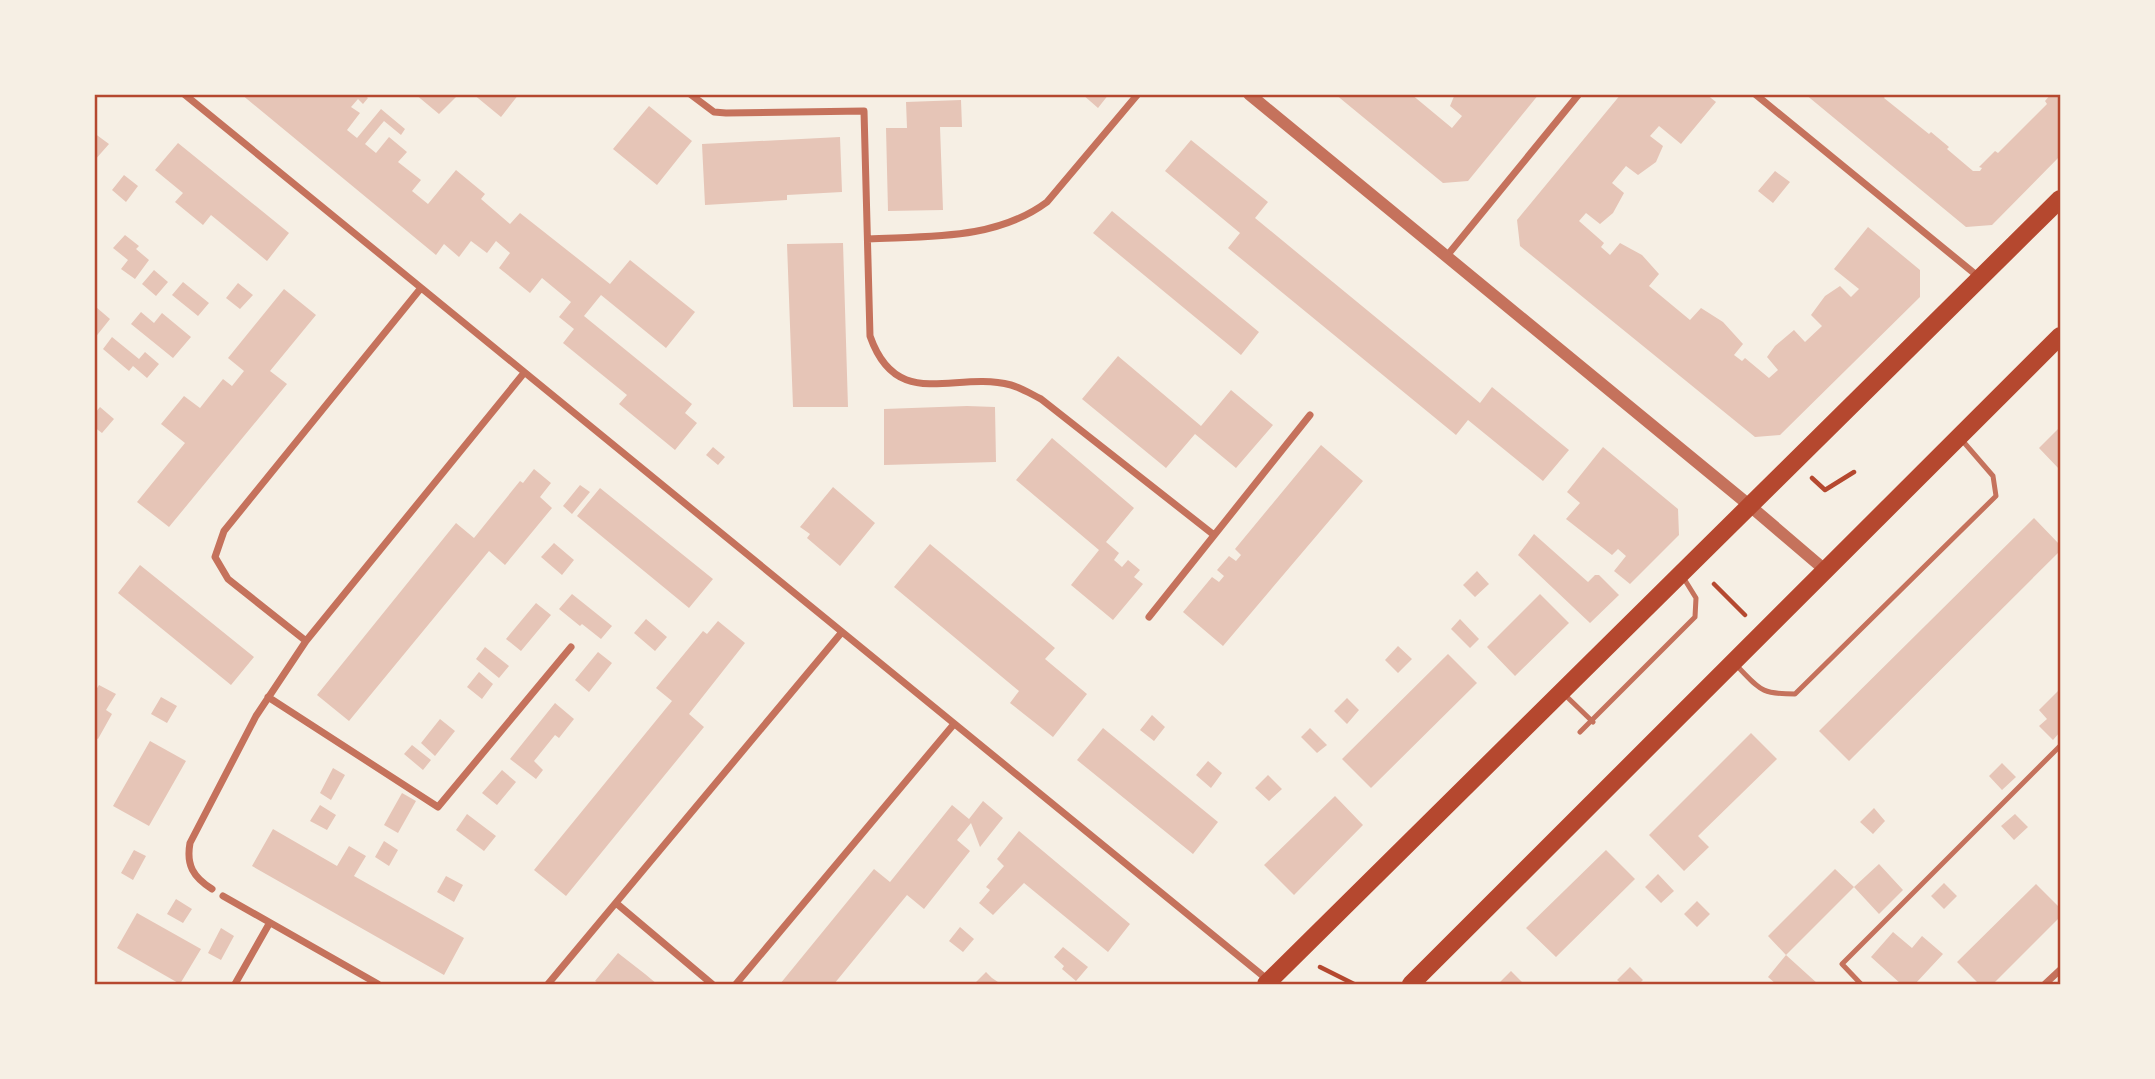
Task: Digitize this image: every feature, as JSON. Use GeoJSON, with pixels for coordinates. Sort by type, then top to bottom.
{"type":"FeatureCollection","features":[{"type":"Feature","properties":{"kind":"main road"},"geometry":{"type":"LineString","coordinates":[[1270,983],[2060,199]]}},
{"type":"Feature","properties":{"kind":"main road"},"geometry":{"type":"LineString","coordinates":[[1411,985],[2060,336]]}},
{"type":"Feature","properties":{"kind":"street"},"geometry":{"type":"LineString","coordinates":[[184,94],[1270,983]]}},
{"type":"Feature","properties":{"kind":"street"},"geometry":{"type":"LineString","coordinates":[[691,94],[715,112],[864,111],[870,336],[883,364],[895,375],[926,384],[990,382],[1026,390],[1214,535]]}},
{"type":"Feature","properties":{"kind":"street"},"geometry":{"type":"LineString","coordinates":[[868,239],[968,233],[991,229],[1033,212],[1048,202],[1138,94]]}},
{"type":"Feature","properties":{"kind":"street"},"geometry":{"type":"LineString","coordinates":[[1250,94],[1825,570]]}},
{"type":"Feature","properties":{"kind":"street"},"geometry":{"type":"LineString","coordinates":[[1446,257],[1579,94]]}},
{"type":"Feature","properties":{"kind":"street"},"geometry":{"type":"LineString","coordinates":[[1755,94],[1980,278]]}},
{"type":"Feature","properties":{"kind":"street"},"geometry":{"type":"LineString","coordinates":[[306,641],[228,579],[215,557],[224,531],[421,288]]}},
{"type":"Feature","properties":{"kind":"street"},"geometry":{"type":"LineString","coordinates":[[212,889],[194,876],[188,855],[190,843],[268,697],[306,641],[524,373]]}},
{"type":"Feature","properties":{"kind":"street"},"geometry":{"type":"LineString","coordinates":[[1149,617],[1310,415]]}},
{"type":"Feature","properties":{"kind":"street"},"geometry":{"type":"LineString","coordinates":[[548,985],[842,632]]}},
{"type":"Feature","properties":{"kind":"street"},"geometry":{"type":"LineString","coordinates":[[268,697],[438,807],[571,647]]}},
{"type":"Feature","properties":{"kind":"street"},"geometry":{"type":"LineString","coordinates":[[736,985],[954,724]]}},
{"type":"Feature","properties":{"kind":"street"},"geometry":{"type":"LineString","coordinates":[[223,896],[378,985]]}},
{"type":"Feature","properties":{"kind":"street"},"geometry":{"type":"LineString","coordinates":[[616,903],[712,985]]}},
{"type":"Feature","properties":{"kind":"street"},"geometry":{"type":"LineString","coordinates":[[234,985],[269,924]]}},
{"type":"Feature","properties":{"kind":"street"},"geometry":{"type":"LineString","coordinates":[[2045,985],[2060,970]]}},
{"type":"Feature","properties":{"kind":"lane"},"geometry":{"type":"LineString","coordinates":[[1733,662],[1758,688],[1767,692],[1795,694],[1951,541],[1996,496],[1993,476],[1959,437]]}},
{"type":"Feature","properties":{"kind":"lane"},"geometry":{"type":"LineString","coordinates":[[1580,732],[1593,722],[1695,617],[1696,598],[1687,569]]}},
{"type":"Feature","properties":{"kind":"lane"},"geometry":{"type":"LineString","coordinates":[[1562,692],[1593,722]]}},
{"type":"Feature","properties":{"kind":"lane"},"geometry":{"type":"LineString","coordinates":[[1861,985],[1842,964],[2060,746]]}},
{"type":"Feature","properties":{"kind":"path"},"geometry":{"type":"LineString","coordinates":[[1794,461],[1825,490],[1854,472]]}},
{"type":"Feature","properties":{"kind":"path"},"geometry":{"type":"LineString","coordinates":[[1687,569],[1763,633]]}},
{"type":"Feature","properties":{"kind":"path"},"geometry":{"type":"LineString","coordinates":[[1297,955],[1354,985]]}},
{"type":"Feature","properties":{"kind":"building"},"geometry":{"type":"Polygon","coordinates":[[[241,94],[363,94],[368,98],[363,104],[358,99],[351,107],[360,113],[347,130],[357,138],[381,109],[405,129],[401,135],[384,121],[365,144],[376,153],[389,137],[407,152],[398,162],[421,180],[412,191],[428,204],[456,170],[485,194],[481,199],[510,224],[520,213],[610,284],[630,260],[695,312],[666,348],[601,295],[584,316],[692,404],[685,413],[697,423],[675,450],[619,404],[627,395],[563,343],[574,329],[559,317],[571,302],[542,278],[530,293],[499,268],[510,253],[496,241],[487,253],[471,241],[459,257],[444,244],[436,255],[241,94]]]}},
{"type":"Feature","properties":{"kind":"building"},"geometry":{"type":"Polygon","coordinates":[[[415,94],[459,94],[439,114],[415,94]]]}},
{"type":"Feature","properties":{"kind":"building"},"geometry":{"type":"Polygon","coordinates":[[[473,94],[519,94],[501,117],[473,94]]]}},
{"type":"Feature","properties":{"kind":"building"},"geometry":{"type":"Polygon","coordinates":[[[1082,94],[1109,94],[1098,108],[1082,94]]]}},
{"type":"Feature","properties":{"kind":"building"},"geometry":{"type":"Polygon","coordinates":[[[1335,94],[1411,94],[1452,128],[1462,116],[1450,106],[1455,94],[1539,94],[1468,181],[1443,183],[1335,94]]]}},
{"type":"Feature","properties":{"kind":"building"},"geometry":{"type":"Polygon","coordinates":[[[1621,94],[1706,94],[1716,102],[1681,144],[1659,126],[1650,136],[1663,146],[1656,162],[1638,175],[1626,166],[1612,183],[1624,193],[1613,213],[1600,224],[1586,213],[1579,221],[1604,243],[1601,247],[1610,255],[1620,243],[1642,255],[1659,274],[1649,286],[1690,320],[1701,308],[1723,322],[1743,344],[1734,355],[1742,361],[1745,358],[1769,378],[1778,370],[1767,357],[1775,346],[1794,330],[1805,342],[1822,326],[1811,315],[1825,296],[1840,286],[1851,297],[1859,289],[1834,269],[1868,227],[1920,270],[1920,297],[1780,435],[1755,437],[1520,246],[1517,220],[1621,94]]]}},
{"type":"Feature","properties":{"kind":"building"},"geometry":{"type":"Polygon","coordinates":[[[1805,94],[1887,94],[1884,98],[1929,134],[1931,132],[1973,171],[1980,171],[1982,168],[1979,167],[1995,151],[1998,153],[2047,104],[2045,101],[2051,94],[2060,94],[2060,156],[1992,225],[1966,227],[1805,94]]]}},
{"type":"Feature","properties":{"kind":"building"},"geometry":{"type":"Polygon","coordinates":[[[961,100],[962,127],[940,127],[943,210],[888,211],[886,128],[907,128],[906,102],[961,100]]]}},
{"type":"Feature","properties":{"kind":"building"},"geometry":{"type":"Polygon","coordinates":[[[649,106],[692,141],[657,185],[613,149],[649,106]]]}},
{"type":"Feature","properties":{"kind":"building"},"geometry":{"type":"Polygon","coordinates":[[[94,133],[109,144],[94,161],[94,133]]]}},
{"type":"Feature","properties":{"kind":"building"},"geometry":{"type":"Polygon","coordinates":[[[840,137],[842,192],[787,195],[787,200],[705,205],[702,144],[840,137]]]}},
{"type":"Feature","properties":{"kind":"building"},"geometry":{"type":"Polygon","coordinates":[[[1191,140],[1268,202],[1255,218],[1480,403],[1492,387],[1569,450],[1543,481],[1468,420],[1456,435],[1228,248],[1240,233],[1165,171],[1191,140]]]}},
{"type":"Feature","properties":{"kind":"building"},"geometry":{"type":"Polygon","coordinates":[[[178,143],[289,233],[267,261],[211,215],[203,225],[175,202],[183,193],[155,170],[178,143]]]}},
{"type":"Feature","properties":{"kind":"building"},"geometry":{"type":"Polygon","coordinates":[[[1775,171],[1790,182],[1773,203],[1758,191],[1775,171]]]}},
{"type":"Feature","properties":{"kind":"building"},"geometry":{"type":"Polygon","coordinates":[[[124,175],[138,186],[126,202],[112,190],[124,175]]]}},
{"type":"Feature","properties":{"kind":"building"},"geometry":{"type":"Polygon","coordinates":[[[1112,211],[1259,332],[1241,355],[1093,233],[1112,211]]]}},
{"type":"Feature","properties":{"kind":"building"},"geometry":{"type":"Polygon","coordinates":[[[125,235],[139,246],[136,249],[149,260],[135,279],[121,269],[128,260],[113,248],[125,235]]]}},
{"type":"Feature","properties":{"kind":"building"},"geometry":{"type":"Polygon","coordinates":[[[843,243],[848,407],[793,407],[787,244],[843,243]]]}},
{"type":"Feature","properties":{"kind":"building"},"geometry":{"type":"Polygon","coordinates":[[[154,270],[168,282],[156,296],[142,284],[154,270]]]}},
{"type":"Feature","properties":{"kind":"building"},"geometry":{"type":"Polygon","coordinates":[[[183,282],[209,303],[198,316],[172,295],[183,282]]]}},
{"type":"Feature","properties":{"kind":"building"},"geometry":{"type":"Polygon","coordinates":[[[238,283],[253,295],[240,309],[226,298],[238,283]]]}},
{"type":"Feature","properties":{"kind":"building"},"geometry":{"type":"Polygon","coordinates":[[[284,289],[316,315],[270,371],[287,384],[169,527],[137,502],[185,443],[161,424],[184,396],[200,408],[223,379],[232,386],[244,371],[228,358],[284,289]]]}},
{"type":"Feature","properties":{"kind":"building"},"geometry":{"type":"Polygon","coordinates":[[[96,307],[110,319],[94,339],[94,309],[96,307]]]}},
{"type":"Feature","properties":{"kind":"building"},"geometry":{"type":"Polygon","coordinates":[[[141,312],[154,323],[162,313],[191,337],[173,358],[131,324],[141,312]]]}},
{"type":"Feature","properties":{"kind":"building"},"geometry":{"type":"Polygon","coordinates":[[[112,337],[139,359],[145,352],[159,364],[147,378],[133,366],[129,371],[103,349],[112,337]]]}},
{"type":"Feature","properties":{"kind":"building"},"geometry":{"type":"Polygon","coordinates":[[[1118,356],[1201,426],[1231,390],[1273,425],[1236,468],[1195,434],[1166,468],[1082,399],[1118,356]]]}},
{"type":"Feature","properties":{"kind":"building"},"geometry":{"type":"Polygon","coordinates":[[[100,407],[114,419],[102,433],[94,427],[94,414],[100,407]]]}},
{"type":"Feature","properties":{"kind":"building"},"geometry":{"type":"Polygon","coordinates":[[[995,407],[996,462],[884,465],[884,409],[995,407]]]}},
{"type":"Feature","properties":{"kind":"building"},"geometry":{"type":"Polygon","coordinates":[[[2060,427],[2060,470],[2039,448],[2060,427]]]}},
{"type":"Feature","properties":{"kind":"building"},"geometry":{"type":"Polygon","coordinates":[[[1052,438],[1134,508],[1106,542],[1119,553],[1114,560],[1122,567],[1128,560],[1140,570],[1134,577],[1143,584],[1113,620],[1071,585],[1099,550],[1016,480],[1052,438]]]}},
{"type":"Feature","properties":{"kind":"building"},"geometry":{"type":"Polygon","coordinates":[[[1321,445],[1363,481],[1223,646],[1183,612],[1212,577],[1219,582],[1224,576],[1217,570],[1229,556],[1236,561],[1241,555],[1235,549],[1321,445]]]}},
{"type":"Feature","properties":{"kind":"building"},"geometry":{"type":"Polygon","coordinates":[[[713,447],[725,457],[718,465],[706,455],[713,447]]]}},
{"type":"Feature","properties":{"kind":"building"},"geometry":{"type":"Polygon","coordinates":[[[1603,447],[1678,509],[1679,535],[1630,584],[1614,571],[1626,556],[1618,549],[1612,555],[1566,519],[1580,503],[1567,492],[1603,447]]]}},
{"type":"Feature","properties":{"kind":"building"},"geometry":{"type":"Polygon","coordinates":[[[534,469],[551,483],[540,497],[552,508],[505,565],[489,551],[349,721],[317,695],[456,523],[474,538],[520,481],[523,483],[534,469]]]}},
{"type":"Feature","properties":{"kind":"building"},"geometry":{"type":"Polygon","coordinates":[[[580,485],[590,492],[572,514],[563,506],[580,485]]]}},
{"type":"Feature","properties":{"kind":"building"},"geometry":{"type":"Polygon","coordinates":[[[833,487],[875,523],[840,566],[807,538],[810,534],[800,527],[833,487]]]}},
{"type":"Feature","properties":{"kind":"building"},"geometry":{"type":"Polygon","coordinates":[[[600,488],[713,579],[689,608],[577,516],[600,488]]]}},
{"type":"Feature","properties":{"kind":"building"},"geometry":{"type":"Polygon","coordinates":[[[2034,518],[2060,545],[2060,551],[1849,761],[1819,731],[2034,518]]]}},
{"type":"Feature","properties":{"kind":"building"},"geometry":{"type":"Polygon","coordinates":[[[1534,534],[1588,582],[1595,575],[1599,575],[1619,595],[1590,623],[1518,555],[1534,534]]]}},
{"type":"Feature","properties":{"kind":"building"},"geometry":{"type":"Polygon","coordinates":[[[554,543],[574,560],[562,575],[541,557],[554,543]]]}},
{"type":"Feature","properties":{"kind":"building"},"geometry":{"type":"Polygon","coordinates":[[[930,544],[1055,648],[1045,659],[1087,694],[1053,737],[1010,703],[1019,691],[894,587],[930,544]]]}},
{"type":"Feature","properties":{"kind":"building"},"geometry":{"type":"Polygon","coordinates":[[[140,565],[254,657],[231,685],[118,593],[140,565]]]}},
{"type":"Feature","properties":{"kind":"building"},"geometry":{"type":"Polygon","coordinates":[[[1477,571],[1489,584],[1475,597],[1463,585],[1477,571]]]}},
{"type":"Feature","properties":{"kind":"building"},"geometry":{"type":"Polygon","coordinates":[[[572,594],[612,626],[601,639],[559,609],[572,594]]]}},
{"type":"Feature","properties":{"kind":"building"},"geometry":{"type":"Polygon","coordinates":[[[1540,594],[1569,623],[1515,676],[1487,647],[1540,594]]]}},
{"type":"Feature","properties":{"kind":"building"},"geometry":{"type":"Polygon","coordinates":[[[536,603],[551,615],[521,651],[506,639],[536,603]]]}},
{"type":"Feature","properties":{"kind":"building"},"geometry":{"type":"Polygon","coordinates":[[[646,619],[667,637],[655,651],[634,633],[646,619]]]}},
{"type":"Feature","properties":{"kind":"building"},"geometry":{"type":"Polygon","coordinates":[[[1460,619],[1479,639],[1470,648],[1451,629],[1460,619]]]}},
{"type":"Feature","properties":{"kind":"building"},"geometry":{"type":"Polygon","coordinates":[[[718,621],[745,643],[689,714],[704,727],[566,896],[534,870],[672,701],[656,688],[703,631],[707,634],[718,621]]]}},
{"type":"Feature","properties":{"kind":"building"},"geometry":{"type":"Polygon","coordinates":[[[1398,646],[1412,659],[1398,673],[1385,660],[1398,646]]]}},
{"type":"Feature","properties":{"kind":"building"},"geometry":{"type":"Polygon","coordinates":[[[485,647],[509,666],[499,678],[476,659],[485,647]]]}},
{"type":"Feature","properties":{"kind":"building"},"geometry":{"type":"Polygon","coordinates":[[[598,652],[612,663],[589,692],[575,680],[598,652]]]}},
{"type":"Feature","properties":{"kind":"building"},"geometry":{"type":"Polygon","coordinates":[[[1448,654],[1477,683],[1371,788],[1342,759],[1448,654]]]}},
{"type":"Feature","properties":{"kind":"building"},"geometry":{"type":"Polygon","coordinates":[[[479,672],[493,684],[482,699],[467,687],[479,672]]]}},
{"type":"Feature","properties":{"kind":"building"},"geometry":{"type":"Polygon","coordinates":[[[99,685],[116,694],[106,710],[112,714],[98,739],[94,737],[94,693],[99,685]]]}},
{"type":"Feature","properties":{"kind":"building"},"geometry":{"type":"Polygon","coordinates":[[[2060,689],[2060,732],[2053,740],[2039,726],[2047,719],[2039,710],[2060,689]]]}},
{"type":"Feature","properties":{"kind":"building"},"geometry":{"type":"Polygon","coordinates":[[[161,697],[177,706],[167,723],[151,714],[161,697]]]}},
{"type":"Feature","properties":{"kind":"building"},"geometry":{"type":"Polygon","coordinates":[[[1347,698],[1359,710],[1347,724],[1334,711],[1347,698]]]}},
{"type":"Feature","properties":{"kind":"building"},"geometry":{"type":"Polygon","coordinates":[[[555,703],[574,719],[559,738],[555,735],[534,761],[543,770],[536,779],[510,759],[555,703]]]}},
{"type":"Feature","properties":{"kind":"building"},"geometry":{"type":"Polygon","coordinates":[[[1152,715],[1165,727],[1154,741],[1140,730],[1152,715]]]}},
{"type":"Feature","properties":{"kind":"building"},"geometry":{"type":"Polygon","coordinates":[[[440,719],[455,731],[435,756],[421,743],[440,719]]]}},
{"type":"Feature","properties":{"kind":"building"},"geometry":{"type":"Polygon","coordinates":[[[1103,728],[1218,822],[1193,854],[1077,760],[1103,728]]]}},
{"type":"Feature","properties":{"kind":"building"},"geometry":{"type":"Polygon","coordinates":[[[1310,728],[1327,745],[1317,753],[1301,737],[1310,728]]]}},
{"type":"Feature","properties":{"kind":"building"},"geometry":{"type":"Polygon","coordinates":[[[1751,733],[1777,759],[1698,836],[1709,847],[1684,871],[1649,835],[1751,733]]]}},
{"type":"Feature","properties":{"kind":"building"},"geometry":{"type":"Polygon","coordinates":[[[150,741],[186,761],[149,826],[113,806],[150,741]]]}},
{"type":"Feature","properties":{"kind":"building"},"geometry":{"type":"Polygon","coordinates":[[[412,745],[431,760],[423,770],[404,754],[412,745]]]}},
{"type":"Feature","properties":{"kind":"building"},"geometry":{"type":"Polygon","coordinates":[[[1208,761],[1222,773],[1211,788],[1196,775],[1208,761]]]}},
{"type":"Feature","properties":{"kind":"building"},"geometry":{"type":"Polygon","coordinates":[[[2002,763],[2016,777],[2002,790],[1989,776],[2002,763]]]}},
{"type":"Feature","properties":{"kind":"building"},"geometry":{"type":"Polygon","coordinates":[[[333,768],[345,775],[331,800],[320,793],[333,768]]]}},
{"type":"Feature","properties":{"kind":"building"},"geometry":{"type":"Polygon","coordinates":[[[502,770],[516,782],[497,805],[482,793],[502,770]]]}},
{"type":"Feature","properties":{"kind":"building"},"geometry":{"type":"Polygon","coordinates":[[[1268,775],[1282,789],[1269,801],[1255,788],[1268,775]]]}},
{"type":"Feature","properties":{"kind":"building"},"geometry":{"type":"Polygon","coordinates":[[[402,793],[416,801],[398,833],[384,825],[402,793]]]}},
{"type":"Feature","properties":{"kind":"building"},"geometry":{"type":"Polygon","coordinates":[[[1335,796],[1363,825],[1294,895],[1264,865],[1335,796]]]}},
{"type":"Feature","properties":{"kind":"building"},"geometry":{"type":"Polygon","coordinates":[[[983,801],[1003,818],[980,847],[971,823],[957,840],[970,851],[924,909],[907,895],[834,984],[780,984],[874,869],[890,882],[952,805],[969,819],[983,801]]]}},
{"type":"Feature","properties":{"kind":"building"},"geometry":{"type":"Polygon","coordinates":[[[320,805],[336,815],[327,830],[310,821],[320,805]]]}},
{"type":"Feature","properties":{"kind":"building"},"geometry":{"type":"Polygon","coordinates":[[[1874,808],[1885,821],[1873,834],[1860,822],[1874,808]]]}},
{"type":"Feature","properties":{"kind":"building"},"geometry":{"type":"Polygon","coordinates":[[[467,814],[496,836],[484,851],[456,830],[467,814]]]}},
{"type":"Feature","properties":{"kind":"building"},"geometry":{"type":"Polygon","coordinates":[[[2015,814],[2028,827],[2014,840],[2001,826],[2015,814]]]}},
{"type":"Feature","properties":{"kind":"building"},"geometry":{"type":"Polygon","coordinates":[[[273,829],[337,866],[349,846],[366,856],[354,876],[464,938],[444,975],[252,866],[273,829]]]}},
{"type":"Feature","properties":{"kind":"building"},"geometry":{"type":"Polygon","coordinates":[[[1019,831],[1130,924],[1108,952],[1024,883],[993,915],[979,903],[990,890],[986,887],[1004,866],[997,859],[1019,831]]]}},
{"type":"Feature","properties":{"kind":"building"},"geometry":{"type":"Polygon","coordinates":[[[384,841],[398,850],[389,866],[375,857],[384,841]]]}},
{"type":"Feature","properties":{"kind":"building"},"geometry":{"type":"Polygon","coordinates":[[[134,850],[146,856],[133,880],[121,873],[134,850]]]}},
{"type":"Feature","properties":{"kind":"building"},"geometry":{"type":"Polygon","coordinates":[[[1606,850],[1635,879],[1556,957],[1526,928],[1606,850]]]}},
{"type":"Feature","properties":{"kind":"building"},"geometry":{"type":"Polygon","coordinates":[[[1879,864],[1903,890],[1879,914],[1854,887],[1879,864]]]}},
{"type":"Feature","properties":{"kind":"building"},"geometry":{"type":"Polygon","coordinates":[[[1835,869],[1854,887],[1786,955],[1768,936],[1835,869]]]}},
{"type":"Feature","properties":{"kind":"building"},"geometry":{"type":"Polygon","coordinates":[[[1658,874],[1674,891],[1661,903],[1645,887],[1658,874]]]}},
{"type":"Feature","properties":{"kind":"building"},"geometry":{"type":"Polygon","coordinates":[[[446,876],[463,885],[454,902],[437,892],[446,876]]]}},
{"type":"Feature","properties":{"kind":"building"},"geometry":{"type":"Polygon","coordinates":[[[1944,883],[1957,896],[1944,909],[1931,896],[1944,883]]]}},
{"type":"Feature","properties":{"kind":"building"},"geometry":{"type":"Polygon","coordinates":[[[2036,884],[2060,908],[2060,917],[1993,984],[1979,984],[1957,962],[2036,884]]]}},
{"type":"Feature","properties":{"kind":"building"},"geometry":{"type":"Polygon","coordinates":[[[176,899],[192,909],[183,923],[167,914],[176,899]]]}},
{"type":"Feature","properties":{"kind":"building"},"geometry":{"type":"Polygon","coordinates":[[[1697,901],[1710,914],[1697,927],[1684,914],[1697,901]]]}},
{"type":"Feature","properties":{"kind":"building"},"geometry":{"type":"Polygon","coordinates":[[[137,913],[201,949],[180,984],[117,948],[137,913]]]}},
{"type":"Feature","properties":{"kind":"building"},"geometry":{"type":"Polygon","coordinates":[[[960,927],[974,939],[963,952],[949,941],[960,927]]]}},
{"type":"Feature","properties":{"kind":"building"},"geometry":{"type":"Polygon","coordinates":[[[221,928],[234,936],[221,960],[208,953],[221,928]]]}},
{"type":"Feature","properties":{"kind":"building"},"geometry":{"type":"Polygon","coordinates":[[[1893,932],[1912,948],[1922,936],[1943,954],[1915,984],[1901,984],[1871,957],[1893,932]]]}},
{"type":"Feature","properties":{"kind":"building"},"geometry":{"type":"Polygon","coordinates":[[[1063,947],[1088,967],[1076,981],[1062,969],[1064,966],[1054,957],[1063,947]]]}},
{"type":"Feature","properties":{"kind":"building"},"geometry":{"type":"Polygon","coordinates":[[[618,953],[657,984],[600,984],[595,981],[618,953]]]}},
{"type":"Feature","properties":{"kind":"building"},"geometry":{"type":"Polygon","coordinates":[[[1786,955],[1818,984],[1776,984],[1768,977],[1786,955]]]}},
{"type":"Feature","properties":{"kind":"building"},"geometry":{"type":"Polygon","coordinates":[[[1630,967],[1643,980],[1639,984],[1622,984],[1617,980],[1630,967]]]}},
{"type":"Feature","properties":{"kind":"building"},"geometry":{"type":"Polygon","coordinates":[[[1511,971],[1524,984],[1498,984],[1511,971]]]}},
{"type":"Feature","properties":{"kind":"building"},"geometry":{"type":"Polygon","coordinates":[[[986,972],[992,978],[1001,984],[974,984],[986,972]]]}}]}
